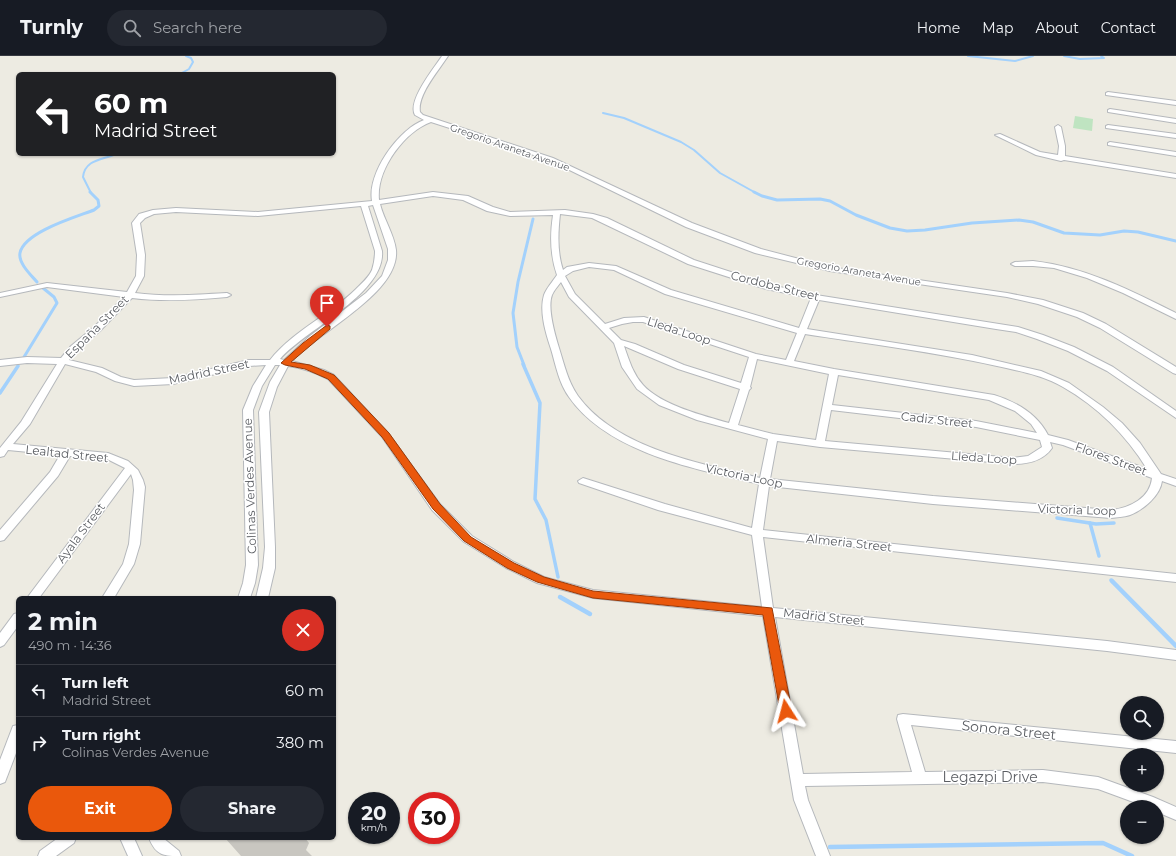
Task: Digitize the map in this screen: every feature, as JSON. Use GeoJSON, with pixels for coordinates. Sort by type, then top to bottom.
{"type":"FeatureCollection","features":[{"type":"Feature","properties":{"kind":"street"},"geometry":{"type":"LineString","coordinates":[[429,120],[417,113],[416,107],[422,93],[445,56]]}},
{"type":"Feature","properties":{"kind":"street"},"geometry":{"type":"LineString","coordinates":[[1108,94],[1176,103]]}},
{"type":"Feature","properties":{"kind":"street"},"geometry":{"type":"LineString","coordinates":[[1110,111],[1176,121]]}},
{"type":"Feature","properties":{"kind":"street"},"geometry":{"type":"LineString","coordinates":[[375,198],[375,185],[379,174],[403,135],[417,124],[429,120]]}},
{"type":"Feature","properties":{"kind":"street","name":"Gregorio Araneta Avenue"},"geometry":{"type":"LineString","coordinates":[[429,120],[551,159],[689,225],[758,251],[830,268],[1007,295],[1040,302],[1080,315],[1103,326],[1176,371]]}},
{"type":"Feature","properties":{"kind":"street"},"geometry":{"type":"LineString","coordinates":[[1058,127],[1062,146],[1061,159]]}},
{"type":"Feature","properties":{"kind":"street"},"geometry":{"type":"LineString","coordinates":[[1108,127],[1176,136]]}},
{"type":"Feature","properties":{"kind":"street"},"geometry":{"type":"LineString","coordinates":[[998,135],[1029,151],[1061,159],[1176,176]]}},
{"type":"Feature","properties":{"kind":"street"},"geometry":{"type":"LineString","coordinates":[[1110,144],[1176,154]]}},
{"type":"Feature","properties":{"kind":"street","name":"Cordoba Street"},"geometry":{"type":"LineString","coordinates":[[364,204],[375,198],[445,195],[465,198],[502,212],[525,214],[557,212],[592,216],[604,220],[691,262],[768,286],[816,297],[1018,330],[1071,349],[1110,369],[1176,415]]}},
{"type":"Feature","properties":{"kind":"street","name":"Colinas Verdes Avenue"},"geometry":{"type":"LineString","coordinates":[[262,596],[269,568],[270,547],[264,412],[269,394],[279,372],[285,363],[306,344],[360,302],[386,277],[392,260],[392,249],[375,198]]}},
{"type":"Feature","properties":{"kind":"street","name":"Colinas Verdes Avenue"},"geometry":{"type":"LineString","coordinates":[[245,596],[249,583],[252,565],[248,410],[253,394],[263,374],[272,362],[294,339],[345,303],[363,288],[373,277],[380,258],[364,204]]}},
{"type":"Feature","properties":{"kind":"street","name":"España Street"},"geometry":{"type":"LineString","coordinates":[[3,451],[25,424],[63,360],[74,348],[97,329],[129,296],[140,276],[141,254],[136,223],[142,216],[153,212],[176,210],[258,214],[364,204]]}},
{"type":"Feature","properties":{"kind":"street","name":"Lleda Loop"},"geometry":{"type":"LineString","coordinates":[[557,212],[555,240],[557,263],[561,275],[572,294],[618,342],[627,367],[640,387],[662,403],[700,418],[733,427],[773,437],[820,444],[1021,461],[1030,460],[1042,454],[1047,448],[1046,438],[1040,428],[1020,410],[999,399],[834,372],[754,356],[644,320],[632,318],[604,327]]}},
{"type":"Feature","properties":{"kind":"street"},"geometry":{"type":"LineString","coordinates":[[561,275],[570,269],[589,264],[616,268],[668,292],[801,331],[972,358],[1038,373],[1066,385],[1100,409],[1119,425],[1137,445],[1157,476]]}},
{"type":"Feature","properties":{"kind":"street"},"geometry":{"type":"LineString","coordinates":[[1015,264],[1037,264],[1085,275],[1133,294],[1176,316]]}},
{"type":"Feature","properties":{"kind":"street","name":"Victoria Loop"},"geometry":{"type":"LineString","coordinates":[[561,275],[548,295],[547,311],[552,338],[565,381],[573,396],[604,426],[648,451],[706,468],[764,482],[933,500],[1111,514],[1127,512],[1144,501],[1156,487],[1157,476]]}},
{"type":"Feature","properties":{"kind":"street"},"geometry":{"type":"LineString","coordinates":[[0,296],[47,285],[129,296],[184,298],[227,295]]}},
{"type":"Feature","properties":{"kind":"street"},"geometry":{"type":"LineString","coordinates":[[789,362],[816,297]]}},
{"type":"Feature","properties":{"kind":"street"},"geometry":{"type":"LineString","coordinates":[[618,342],[632,346],[681,367],[746,388]]}},
{"type":"Feature","properties":{"kind":"street"},"geometry":{"type":"LineString","coordinates":[[733,427],[746,388],[754,356]]}},
{"type":"Feature","properties":{"kind":"street","name":"Madrid Street"},"geometry":{"type":"LineString","coordinates":[[0,363],[27,360],[63,360],[99,370],[118,379],[134,383],[173,381],[234,365],[249,363],[272,362],[307,367],[331,377],[386,435],[436,506],[468,539],[510,565],[541,580],[593,594],[1099,645],[1176,655]]}},
{"type":"Feature","properties":{"kind":"street"},"geometry":{"type":"LineString","coordinates":[[820,444],[834,372]]}},
{"type":"Feature","properties":{"kind":"street","name":"Cadiz Street"},"geometry":{"type":"LineString","coordinates":[[828,407],[976,424],[1046,438]]}},
{"type":"Feature","properties":{"kind":"street"},"geometry":{"type":"LineString","coordinates":[[773,437],[764,482],[757,534],[768,611],[801,800],[823,856]]}},
{"type":"Feature","properties":{"kind":"street","name":"Flores Street"},"geometry":{"type":"LineString","coordinates":[[1046,438],[1065,442],[1176,482]]}},
{"type":"Feature","properties":{"kind":"street","name":"Lealtad Street"},"geometry":{"type":"LineString","coordinates":[[3,451],[67,452],[108,456],[123,462],[130,468]]}},
{"type":"Feature","properties":{"kind":"street"},"geometry":{"type":"LineString","coordinates":[[0,537],[54,474],[67,452]]}},
{"type":"Feature","properties":{"kind":"street"},"geometry":{"type":"LineString","coordinates":[[109,596],[126,572],[134,553],[137,534],[139,487],[137,477],[130,468]]}},
{"type":"Feature","properties":{"kind":"street","name":"Ayala Street"},"geometry":{"type":"LineString","coordinates":[[34,596],[130,468]]}},
{"type":"Feature","properties":{"kind":"street","name":"Almeria Street"},"geometry":{"type":"LineString","coordinates":[[583,481],[662,507],[757,534],[1121,571],[1176,578]]}},
{"type":"Feature","properties":{"kind":"street"},"geometry":{"type":"LineString","coordinates":[[0,642],[16,621]]}},
{"type":"Feature","properties":{"kind":"street","name":"Sonora Street"},"geometry":{"type":"LineString","coordinates":[[920,778],[902,719],[1176,747]]}},
{"type":"Feature","properties":{"kind":"street"},"geometry":{"type":"LineString","coordinates":[[0,778],[16,735]]}},
{"type":"Feature","properties":{"kind":"street","name":"Legazpi Drive"},"geometry":{"type":"LineString","coordinates":[[797,780],[1043,776],[1098,783],[1148,801],[1176,814]]}},
{"type":"Feature","properties":{"kind":"street"},"geometry":{"type":"LineString","coordinates":[[45,856],[66,840]]}},
{"type":"Feature","properties":{"kind":"street"},"geometry":{"type":"LineString","coordinates":[[128,840],[135,856]]}},
{"type":"Feature","properties":{"kind":"street"},"geometry":{"type":"LineString","coordinates":[[157,840],[158,843],[174,856]]}},
{"type":"Feature","properties":{"kind":"green space"},"geometry":{"type":"Polygon","coordinates":[[[1075,116],[1093,119],[1092,131],[1073,128],[1075,116]]]}},
{"type":"Feature","properties":{"kind":"building"},"geometry":{"type":"Polygon","coordinates":[[[227,840],[307,840],[309,843],[306,850],[312,856],[241,856],[227,840]]]}},
{"type":"Feature","properties":{"kind":"waterway"},"geometry":{"type":"LineString","coordinates":[[184,72],[189,69],[193,62],[191,58],[186,56]]}},
{"type":"Feature","properties":{"kind":"waterway"},"geometry":{"type":"LineString","coordinates":[[968,56],[1015,61],[1033,56]]}},
{"type":"Feature","properties":{"kind":"waterway"},"geometry":{"type":"LineString","coordinates":[[1064,56],[1080,59],[1104,58],[1101,56]]}},
{"type":"Feature","properties":{"kind":"waterway"},"geometry":{"type":"LineString","coordinates":[[603,113],[624,118],[681,142],[694,150],[720,173],[756,193]]}},
{"type":"Feature","properties":{"kind":"waterway"},"geometry":{"type":"LineString","coordinates":[[91,193],[83,177],[84,171],[91,163],[110,156]]}},
{"type":"Feature","properties":{"kind":"waterway"},"geometry":{"type":"LineString","coordinates":[[37,282],[21,261],[20,253],[24,245],[40,232],[94,210],[99,206],[98,200],[91,193]]}},
{"type":"Feature","properties":{"kind":"waterway"},"geometry":{"type":"LineString","coordinates":[[756,193],[777,200],[820,199],[830,201],[856,215],[890,228],[907,231],[925,230],[972,223],[1019,220],[1033,222],[1064,233],[1100,235],[1124,231],[1138,232],[1176,241]]}},
{"type":"Feature","properties":{"kind":"waterway"},"geometry":{"type":"LineString","coordinates":[[524,365],[517,347],[513,313],[518,282],[533,219]]}},
{"type":"Feature","properties":{"kind":"waterway"},"geometry":{"type":"LineString","coordinates":[[24,357],[57,303],[54,297],[43,288]]}},
{"type":"Feature","properties":{"kind":"waterway"},"geometry":{"type":"LineString","coordinates":[[523,364],[540,403],[535,499],[546,520],[558,577]]}},
{"type":"Feature","properties":{"kind":"waterway"},"geometry":{"type":"LineString","coordinates":[[0,393],[18,366]]}},
{"type":"Feature","properties":{"kind":"waterway"},"geometry":{"type":"LineString","coordinates":[[1057,518],[1090,523]]}},
{"type":"Feature","properties":{"kind":"waterway"},"geometry":{"type":"LineString","coordinates":[[1090,523],[1114,523]]}},
{"type":"Feature","properties":{"kind":"waterway"},"geometry":{"type":"LineString","coordinates":[[1090,523],[1099,556]]}},
{"type":"Feature","properties":{"kind":"waterway"},"geometry":{"type":"LineString","coordinates":[[1112,581],[1176,646]]}},
{"type":"Feature","properties":{"kind":"waterway"},"geometry":{"type":"LineString","coordinates":[[560,597],[590,614]]}},
{"type":"Feature","properties":{"kind":"waterway"},"geometry":{"type":"LineString","coordinates":[[830,847],[1103,843],[1132,856]]}},
{"type":"Feature","properties":{"kind":"route"},"geometry":{"type":"LineString","coordinates":[[327,327],[285,363],[307,367],[331,377],[386,435],[436,506],[468,539],[510,565],[541,580],[593,594],[768,611],[786,711]]}}]}
